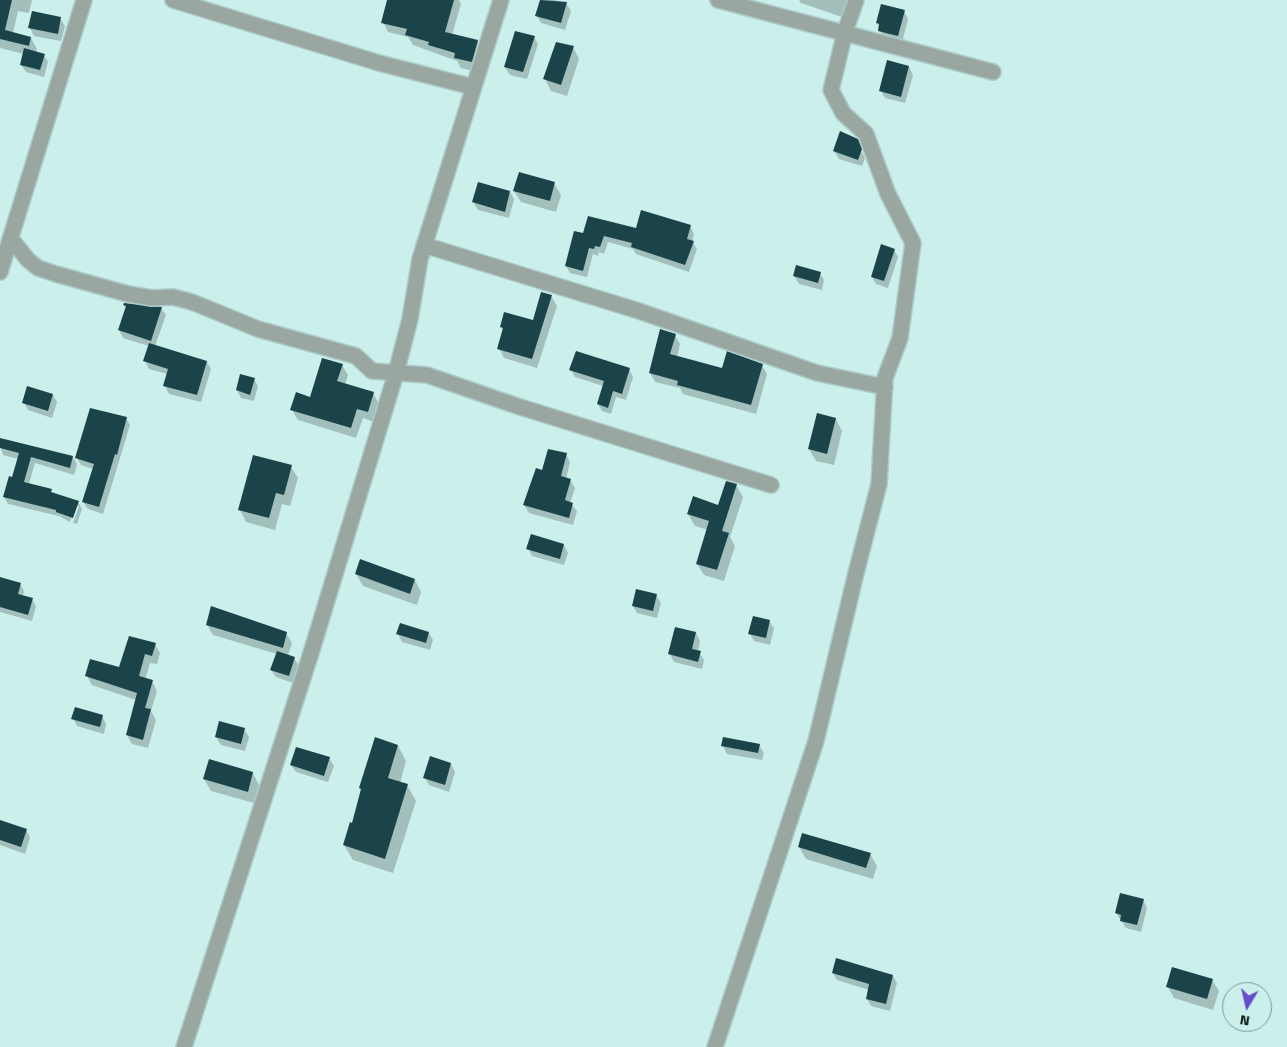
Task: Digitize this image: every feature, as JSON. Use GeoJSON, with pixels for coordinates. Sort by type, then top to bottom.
{"type":"FeatureCollection","features":[{"type":"Feature","properties":{"kind":"street"},"geometry":{"type":"LineString","coordinates":[[0,272],[12,240],[84,0]]}},
{"type":"Feature","properties":{"kind":"street"},"geometry":{"type":"LineString","coordinates":[[173,0],[379,63],[474,87]]}},
{"type":"Feature","properties":{"kind":"street"},"geometry":{"type":"LineString","coordinates":[[184,1047],[311,653],[396,373],[410,318],[420,259],[501,0]]}},
{"type":"Feature","properties":{"kind":"street"},"geometry":{"type":"LineString","coordinates":[[718,0],[993,72]]}},
{"type":"Feature","properties":{"kind":"street"},"geometry":{"type":"LineString","coordinates":[[715,1047],[816,741],[856,573],[880,484],[885,378],[900,338],[913,243],[888,194],[866,134],[843,113],[831,90],[845,32],[856,0]]}},
{"type":"Feature","properties":{"kind":"street"},"geometry":{"type":"LineString","coordinates":[[12,240],[28,260],[38,268],[56,274],[128,294],[152,298],[173,297],[192,302],[258,329],[356,356],[372,371],[428,375],[517,406],[771,485]]}},
{"type":"Feature","properties":{"kind":"street"},"geometry":{"type":"LineString","coordinates":[[424,245],[640,311],[817,373],[885,387]]}},
{"type":"Feature","properties":{"kind":"building"},"geometry":{"type":"Polygon","coordinates":[[[0,0],[12,0],[5,30],[31,37],[29,46],[0,39],[0,0]]]}},
{"type":"Feature","properties":{"kind":"building"},"geometry":{"type":"Polygon","coordinates":[[[387,0],[454,0],[445,32],[478,40],[472,62],[454,58],[455,53],[428,45],[429,42],[405,35],[407,29],[381,23],[387,0]]]}},
{"type":"Feature","properties":{"kind":"building"},"geometry":{"type":"Polygon","coordinates":[[[540,0],[567,2],[561,23],[535,16],[540,0]]]}},
{"type":"Feature","properties":{"kind":"building"},"geometry":{"type":"Polygon","coordinates":[[[881,4],[905,10],[898,36],[878,31],[879,24],[876,23],[881,4]]]}},
{"type":"Feature","properties":{"kind":"building"},"geometry":{"type":"Polygon","coordinates":[[[32,11],[61,17],[58,34],[28,28],[32,11]]]}},
{"type":"Feature","properties":{"kind":"building"},"geometry":{"type":"Polygon","coordinates":[[[515,31],[535,36],[523,72],[504,67],[515,31]]]}},
{"type":"Feature","properties":{"kind":"building"},"geometry":{"type":"Polygon","coordinates":[[[556,42],[574,46],[561,85],[543,79],[556,42]]]}},
{"type":"Feature","properties":{"kind":"building"},"geometry":{"type":"Polygon","coordinates":[[[24,48],[45,54],[40,70],[20,65],[24,48]]]}},
{"type":"Feature","properties":{"kind":"building"},"geometry":{"type":"Polygon","coordinates":[[[887,60],[909,66],[901,97],[879,91],[887,60]]]}},
{"type":"Feature","properties":{"kind":"building"},"geometry":{"type":"Polygon","coordinates":[[[840,131],[858,139],[862,149],[858,160],[833,151],[840,131]]]}},
{"type":"Feature","properties":{"kind":"building"},"geometry":{"type":"Polygon","coordinates":[[[519,172],[555,182],[550,201],[513,191],[519,172]]]}},
{"type":"Feature","properties":{"kind":"building"},"geometry":{"type":"Polygon","coordinates":[[[478,182],[510,191],[505,212],[472,202],[478,182]]]}},
{"type":"Feature","properties":{"kind":"building"},"geometry":{"type":"Polygon","coordinates":[[[641,210],[691,225],[687,239],[694,241],[685,265],[631,247],[632,243],[604,236],[600,247],[589,248],[583,271],[565,266],[574,231],[583,233],[588,216],[636,228],[641,210]]]}},
{"type":"Feature","properties":{"kind":"building"},"geometry":{"type":"Polygon","coordinates":[[[881,244],[895,249],[884,281],[871,277],[881,244]]]}},
{"type":"Feature","properties":{"kind":"building"},"geometry":{"type":"Polygon","coordinates":[[[796,265],[821,272],[818,283],[793,276],[796,265]]]}},
{"type":"Feature","properties":{"kind":"building"},"geometry":{"type":"Polygon","coordinates":[[[541,292],[552,295],[532,359],[497,349],[503,328],[500,327],[504,312],[533,320],[541,292]]]}},
{"type":"Feature","properties":{"kind":"building"},"geometry":{"type":"Polygon","coordinates":[[[124,303],[162,307],[151,341],[118,330],[126,306],[123,305],[124,303]]]}},
{"type":"Feature","properties":{"kind":"building"},"geometry":{"type":"Polygon","coordinates":[[[660,329],[676,334],[670,354],[722,368],[727,351],[763,364],[751,405],[677,385],[678,381],[649,373],[660,329]]]}},
{"type":"Feature","properties":{"kind":"building"},"geometry":{"type":"Polygon","coordinates":[[[149,343],[207,361],[197,395],[163,386],[168,369],[143,361],[149,343]]]}},
{"type":"Feature","properties":{"kind":"building"},"geometry":{"type":"Polygon","coordinates":[[[576,351],[630,368],[622,394],[613,391],[608,408],[597,404],[604,381],[569,370],[576,351]]]}},
{"type":"Feature","properties":{"kind":"building"},"geometry":{"type":"Polygon","coordinates":[[[322,358],[343,364],[337,381],[374,392],[368,412],[357,409],[351,428],[290,410],[296,392],[310,397],[322,358]]]}},
{"type":"Feature","properties":{"kind":"building"},"geometry":{"type":"Polygon","coordinates":[[[240,374],[255,378],[250,395],[236,390],[240,374]]]}},
{"type":"Feature","properties":{"kind":"building"},"geometry":{"type":"Polygon","coordinates":[[[27,386],[53,394],[48,411],[22,403],[27,386]]]}},
{"type":"Feature","properties":{"kind":"building"},"geometry":{"type":"Polygon","coordinates":[[[90,408],[127,417],[117,455],[115,454],[99,507],[82,502],[94,464],[75,458],[90,408]]]}},
{"type":"Feature","properties":{"kind":"building"},"geometry":{"type":"Polygon","coordinates":[[[817,413],[836,418],[827,454],[808,449],[817,413]]]}},
{"type":"Feature","properties":{"kind":"building"},"geometry":{"type":"Polygon","coordinates":[[[0,438],[73,456],[70,468],[31,457],[24,482],[52,489],[51,492],[79,501],[73,518],[56,512],[56,510],[3,497],[9,476],[12,477],[19,453],[0,448],[0,438]]]}},
{"type":"Feature","properties":{"kind":"building"},"geometry":{"type":"Polygon","coordinates":[[[548,449],[567,453],[561,476],[571,479],[565,500],[573,503],[569,518],[523,505],[536,468],[542,470],[548,449]]]}},
{"type":"Feature","properties":{"kind":"building"},"geometry":{"type":"Polygon","coordinates":[[[253,455],[292,465],[284,495],[276,493],[269,518],[238,510],[253,455]]]}},
{"type":"Feature","properties":{"kind":"building"},"geometry":{"type":"Polygon","coordinates":[[[726,481],[737,484],[722,531],[729,533],[717,570],[696,564],[709,521],[687,514],[693,496],[718,505],[726,481]]]}},
{"type":"Feature","properties":{"kind":"building"},"geometry":{"type":"Polygon","coordinates":[[[531,534],[564,544],[560,559],[526,549],[531,534]]]}},
{"type":"Feature","properties":{"kind":"building"},"geometry":{"type":"Polygon","coordinates":[[[360,559],[415,579],[410,594],[355,574],[360,559]]]}},
{"type":"Feature","properties":{"kind":"building"},"geometry":{"type":"Polygon","coordinates":[[[0,577],[21,583],[18,594],[33,598],[28,615],[0,607],[0,577]]]}},
{"type":"Feature","properties":{"kind":"building"},"geometry":{"type":"Polygon","coordinates":[[[636,589],[657,594],[653,611],[632,606],[636,589]]]}},
{"type":"Feature","properties":{"kind":"building"},"geometry":{"type":"Polygon","coordinates":[[[211,606],[287,632],[283,648],[206,625],[211,606]]]}},
{"type":"Feature","properties":{"kind":"building"},"geometry":{"type":"Polygon","coordinates":[[[753,616],[770,620],[766,638],[748,634],[753,616]]]}},
{"type":"Feature","properties":{"kind":"building"},"geometry":{"type":"Polygon","coordinates":[[[400,623],[429,632],[426,643],[396,634],[400,623]]]}},
{"type":"Feature","properties":{"kind":"building"},"geometry":{"type":"Polygon","coordinates":[[[675,627],[696,632],[692,649],[701,651],[698,662],[668,654],[675,627]]]}},
{"type":"Feature","properties":{"kind":"building"},"geometry":{"type":"Polygon","coordinates":[[[129,636],[156,643],[152,656],[145,654],[139,676],[153,680],[145,708],[151,709],[143,740],[126,735],[137,693],[85,676],[90,659],[119,667],[129,636]]]}},
{"type":"Feature","properties":{"kind":"building"},"geometry":{"type":"Polygon","coordinates":[[[277,651],[295,657],[289,676],[270,670],[277,651]]]}},
{"type":"Feature","properties":{"kind":"building"},"geometry":{"type":"Polygon","coordinates":[[[75,707],[103,715],[100,727],[71,719],[75,707]]]}},
{"type":"Feature","properties":{"kind":"building"},"geometry":{"type":"Polygon","coordinates":[[[219,721],[245,728],[241,744],[215,737],[219,721]]]}},
{"type":"Feature","properties":{"kind":"building"},"geometry":{"type":"Polygon","coordinates":[[[375,737],[398,745],[388,778],[408,784],[385,859],[343,845],[350,822],[352,823],[361,789],[359,788],[375,737]]]}},
{"type":"Feature","properties":{"kind":"building"},"geometry":{"type":"Polygon","coordinates":[[[723,737],[760,744],[758,753],[721,746],[723,737]]]}},
{"type":"Feature","properties":{"kind":"building"},"geometry":{"type":"Polygon","coordinates":[[[296,747],[330,757],[324,776],[290,765],[296,747]]]}},
{"type":"Feature","properties":{"kind":"building"},"geometry":{"type":"Polygon","coordinates":[[[430,756],[451,763],[445,785],[423,778],[430,756]]]}},
{"type":"Feature","properties":{"kind":"building"},"geometry":{"type":"Polygon","coordinates":[[[209,759],[253,772],[248,792],[203,779],[209,759]]]}},
{"type":"Feature","properties":{"kind":"building"},"geometry":{"type":"Polygon","coordinates":[[[0,820],[27,829],[21,847],[0,840],[0,820]]]}},
{"type":"Feature","properties":{"kind":"building"},"geometry":{"type":"Polygon","coordinates":[[[802,833],[871,853],[866,868],[798,847],[802,833]]]}},
{"type":"Feature","properties":{"kind":"building"},"geometry":{"type":"Polygon","coordinates":[[[1120,893],[1144,899],[1137,925],[1120,921],[1121,915],[1115,913],[1120,893]]]}},
{"type":"Feature","properties":{"kind":"building"},"geometry":{"type":"Polygon","coordinates":[[[836,958],[893,975],[886,1004],[866,999],[869,984],[832,973],[836,958]]]}},
{"type":"Feature","properties":{"kind":"building"},"geometry":{"type":"Polygon","coordinates":[[[1172,967],[1213,979],[1207,999],[1166,987],[1172,967]]]}}]}
